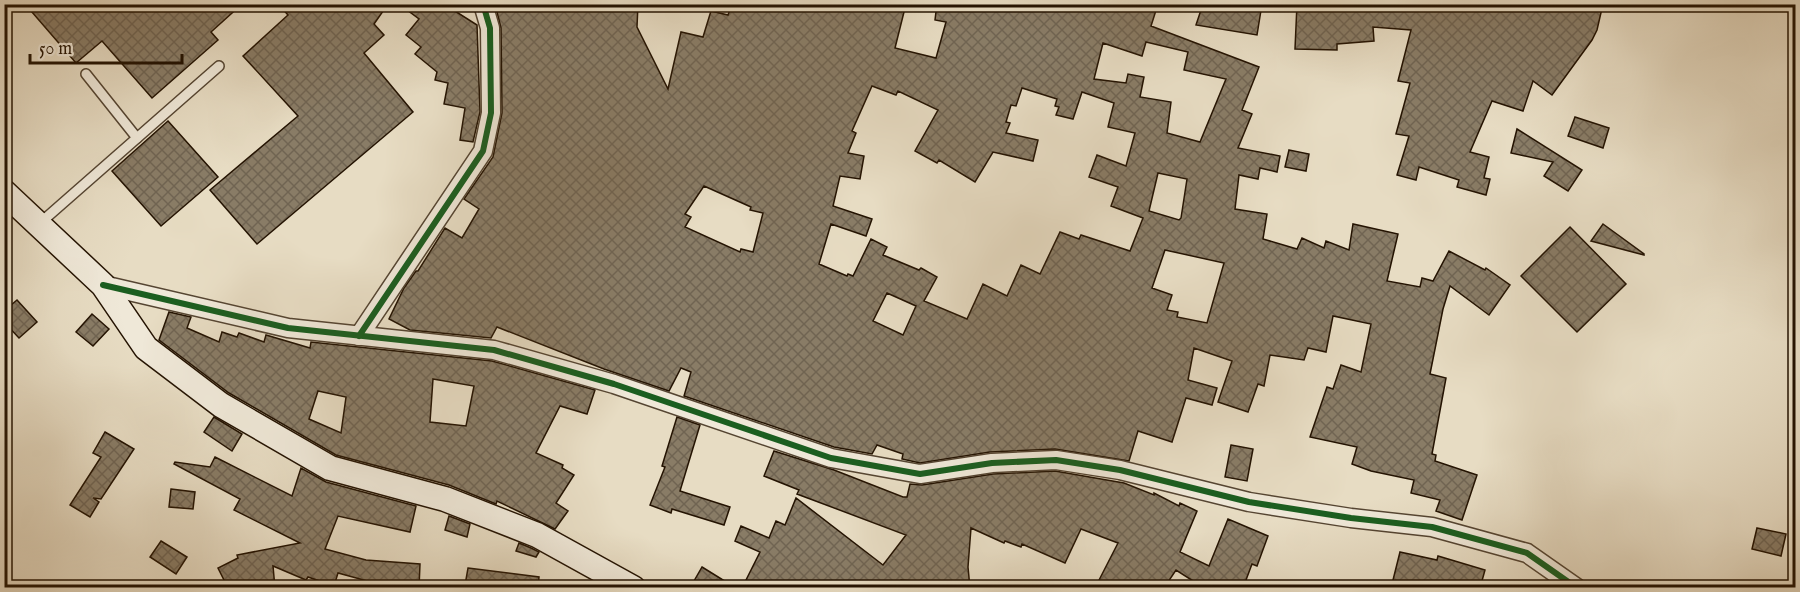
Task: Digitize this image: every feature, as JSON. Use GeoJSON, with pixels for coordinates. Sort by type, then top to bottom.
{"type":"FeatureCollection","features":[{"type":"Feature","properties":{"kind":"street"},"geometry":{"type":"LineString","coordinates":[[359,336],[483,151],[491,113],[490,28],[483,4]]}},
{"type":"Feature","properties":{"kind":"street"},"geometry":{"type":"LineString","coordinates":[[4,192],[103,285],[146,348],[221,405],[330,468],[445,499],[537,535],[633,588]]}},
{"type":"Feature","properties":{"kind":"street"},"geometry":{"type":"LineString","coordinates":[[103,285],[288,328],[494,350],[614,384],[831,458],[920,474],[992,463],[1056,460],[1120,470],[1249,502],[1351,518],[1432,527],[1527,553],[1577,588]]}},
{"type":"Feature","properties":{"kind":"lane"},"geometry":{"type":"LineString","coordinates":[[39,224],[219,66]]}},
{"type":"Feature","properties":{"kind":"lane"},"geometry":{"type":"LineString","coordinates":[[87,74],[137,138]]}},
{"type":"Feature","properties":{"kind":"building"},"geometry":{"type":"Polygon","coordinates":[[[25,4],[242,4],[211,32],[218,40],[152,98],[102,41],[76,63],[25,4]]]}},
{"type":"Feature","properties":{"kind":"building"},"geometry":{"type":"Polygon","coordinates":[[[278,4],[388,4],[374,24],[384,35],[364,53],[413,112],[257,244],[210,190],[298,116],[243,56],[288,15],[278,4]]]}},
{"type":"Feature","properties":{"kind":"building"},"geometry":{"type":"Polygon","coordinates":[[[399,4],[444,4],[477,25],[480,112],[473,142],[460,140],[465,108],[444,104],[448,83],[435,80],[437,72],[415,54],[421,47],[406,35],[419,19],[399,4]]]}},
{"type":"Feature","properties":{"kind":"building"},"geometry":{"type":"Polygon","coordinates":[[[495,4],[638,4],[637,27],[668,89],[681,32],[703,37],[711,11],[728,15],[732,4],[906,4],[895,48],[936,58],[946,22],[935,20],[937,4],[1158,4],[1151,26],[1259,67],[1242,110],[1252,114],[1238,148],[1280,156],[1277,172],[1260,168],[1258,179],[1239,175],[1235,209],[1267,214],[1263,239],[1297,249],[1302,238],[1324,248],[1326,241],[1349,250],[1353,224],[1398,234],[1387,281],[1420,287],[1422,278],[1433,281],[1449,251],[1485,270],[1486,268],[1510,285],[1489,315],[1450,286],[1443,309],[1430,374],[1446,378],[1432,454],[1436,455],[1435,461],[1477,475],[1462,520],[1436,511],[1440,500],[1411,493],[1414,480],[1371,471],[1352,464],[1357,447],[1310,437],[1327,387],[1333,389],[1341,365],[1361,372],[1371,324],[1333,316],[1326,352],[1308,348],[1304,360],[1270,355],[1264,386],[1258,384],[1248,412],[1218,402],[1232,361],[1194,348],[1188,380],[1217,388],[1212,405],[1186,398],[1172,442],[1138,431],[1129,461],[1055,449],[990,452],[920,463],[902,459],[903,454],[877,445],[872,454],[834,447],[684,396],[691,372],[681,368],[669,391],[604,369],[497,327],[491,338],[410,330],[389,319],[404,288],[418,271],[445,228],[462,238],[479,209],[464,199],[493,157],[502,113],[501,28],[495,4]],[[1146,42],[1142,56],[1103,43],[1094,79],[1126,83],[1128,74],[1144,77],[1140,97],[1171,102],[1167,133],[1200,142],[1226,79],[1184,70],[1188,52],[1146,42]],[[872,86],[852,131],[856,133],[848,153],[864,156],[860,179],[840,176],[833,206],[872,219],[866,236],[831,224],[819,264],[847,276],[848,274],[853,276],[871,239],[887,247],[883,255],[919,270],[921,268],[937,277],[924,301],[967,319],[983,284],[1007,296],[1021,265],[1040,274],[1060,232],[1079,239],[1081,235],[1130,251],[1143,218],[1111,206],[1118,187],[1089,177],[1097,155],[1126,166],[1135,133],[1108,127],[1114,103],[1082,92],[1073,119],[1056,115],[1059,107],[1055,106],[1057,99],[1022,88],[1016,106],[1011,105],[1006,122],[1010,123],[1006,133],[1038,140],[1033,161],[993,152],[975,182],[939,160],[937,163],[915,151],[938,110],[898,91],[896,95],[872,86]],[[1158,173],[1149,211],[1179,220],[1187,179],[1158,173]],[[704,186],[685,214],[691,217],[685,227],[740,252],[741,249],[753,252],[763,213],[750,210],[751,207],[704,186]],[[1165,250],[1152,288],[1172,295],[1167,310],[1178,312],[1177,317],[1207,323],[1224,263],[1165,250]],[[887,293],[873,321],[903,335],[916,306],[887,293]]]}},
{"type":"Feature","properties":{"kind":"building"},"geometry":{"type":"Polygon","coordinates":[[[1203,4],[1262,4],[1257,35],[1196,25],[1203,4]]]}},
{"type":"Feature","properties":{"kind":"building"},"geometry":{"type":"Polygon","coordinates":[[[1297,4],[1603,4],[1597,30],[1592,40],[1552,95],[1533,81],[1523,111],[1492,101],[1470,152],[1489,157],[1484,178],[1490,179],[1486,195],[1457,187],[1459,180],[1419,167],[1416,180],[1397,175],[1409,136],[1396,134],[1410,83],[1398,81],[1411,30],[1373,27],[1374,41],[1337,44],[1337,50],[1295,49],[1297,4]]]}},
{"type":"Feature","properties":{"kind":"building"},"geometry":{"type":"Polygon","coordinates":[[[1575,117],[1609,128],[1603,148],[1568,136],[1575,117]]]}},
{"type":"Feature","properties":{"kind":"building"},"geometry":{"type":"Polygon","coordinates":[[[168,121],[218,177],[161,226],[112,171],[168,121]]]}},
{"type":"Feature","properties":{"kind":"building"},"geometry":{"type":"Polygon","coordinates":[[[1517,129],[1582,170],[1568,191],[1544,176],[1553,162],[1511,153],[1517,129]]]}},
{"type":"Feature","properties":{"kind":"building"},"geometry":{"type":"Polygon","coordinates":[[[1289,150],[1309,154],[1306,171],[1285,167],[1289,150]]]}},
{"type":"Feature","properties":{"kind":"building"},"geometry":{"type":"Polygon","coordinates":[[[1603,224],[1644,254],[1644,255],[1591,241],[1603,224]]]}},
{"type":"Feature","properties":{"kind":"building"},"geometry":{"type":"Polygon","coordinates":[[[1570,227],[1626,284],[1577,332],[1521,276],[1570,227]]]}},
{"type":"Feature","properties":{"kind":"building"},"geometry":{"type":"Polygon","coordinates":[[[17,300],[37,322],[19,338],[4,322],[4,311],[17,300]]]}},
{"type":"Feature","properties":{"kind":"building"},"geometry":{"type":"Polygon","coordinates":[[[169,312],[191,317],[187,328],[219,342],[222,332],[237,337],[239,333],[264,342],[266,335],[310,348],[311,342],[492,361],[595,390],[587,414],[560,406],[536,453],[563,465],[562,468],[574,475],[556,503],[568,511],[555,529],[497,501],[496,504],[449,485],[336,455],[229,393],[159,340],[169,312]],[[433,379],[430,422],[466,426],[474,386],[433,379]],[[318,391],[309,419],[341,433],[346,397],[318,391]]]}},
{"type":"Feature","properties":{"kind":"building"},"geometry":{"type":"Polygon","coordinates":[[[92,314],[109,329],[93,346],[76,332],[92,314]]]}},
{"type":"Feature","properties":{"kind":"building"},"geometry":{"type":"Polygon","coordinates":[[[214,417],[242,434],[232,451],[204,432],[214,417]]]}},
{"type":"Feature","properties":{"kind":"building"},"geometry":{"type":"Polygon","coordinates":[[[677,417],[700,425],[680,491],[730,507],[724,525],[672,509],[671,513],[650,505],[665,467],[662,466],[677,417]]]}},
{"type":"Feature","properties":{"kind":"building"},"geometry":{"type":"Polygon","coordinates":[[[105,432],[134,449],[101,499],[93,498],[99,502],[90,517],[70,505],[101,457],[93,453],[105,432]]]}},
{"type":"Feature","properties":{"kind":"building"},"geometry":{"type":"Polygon","coordinates":[[[1231,445],[1253,449],[1247,481],[1225,477],[1231,445]]]}},
{"type":"Feature","properties":{"kind":"building"},"geometry":{"type":"Polygon","coordinates":[[[774,451],[834,470],[903,497],[907,497],[910,484],[922,485],[993,474],[1055,471],[1124,483],[1197,511],[1180,552],[1209,566],[1228,519],[1268,536],[1257,566],[1252,564],[1243,588],[1204,588],[1176,570],[1164,588],[1095,588],[1118,543],[1081,529],[1065,563],[1022,544],[1021,547],[1005,541],[1004,543],[971,528],[968,567],[970,588],[944,588],[944,583],[901,580],[896,588],[742,588],[760,552],[735,541],[741,526],[769,538],[776,521],[785,525],[796,498],[883,565],[906,535],[797,494],[799,490],[764,476],[774,451]]]}},
{"type":"Feature","properties":{"kind":"building"},"geometry":{"type":"Polygon","coordinates":[[[215,457],[292,496],[301,468],[326,482],[416,506],[410,532],[338,516],[325,549],[366,560],[420,564],[419,588],[370,588],[371,582],[338,573],[334,586],[308,577],[306,580],[273,566],[275,588],[228,588],[218,568],[238,558],[237,555],[300,543],[234,510],[240,499],[174,464],[175,462],[210,467],[215,457]]]}},
{"type":"Feature","properties":{"kind":"building"},"geometry":{"type":"Polygon","coordinates":[[[171,489],[195,492],[193,509],[169,507],[171,489]]]}},
{"type":"Feature","properties":{"kind":"building"},"geometry":{"type":"Polygon","coordinates":[[[449,516],[470,524],[467,537],[445,530],[449,516]]]}},
{"type":"Feature","properties":{"kind":"building"},"geometry":{"type":"Polygon","coordinates":[[[1757,528],[1786,534],[1781,556],[1752,549],[1757,528]]]}},
{"type":"Feature","properties":{"kind":"building"},"geometry":{"type":"Polygon","coordinates":[[[161,541],[187,557],[176,574],[150,557],[161,541]]]}},
{"type":"Feature","properties":{"kind":"building"},"geometry":{"type":"Polygon","coordinates":[[[519,543],[539,552],[536,557],[516,551],[519,543]]]}},
{"type":"Feature","properties":{"kind":"building"},"geometry":{"type":"Polygon","coordinates":[[[1400,552],[1437,560],[1438,556],[1485,570],[1480,588],[1441,588],[1426,583],[1425,588],[1391,588],[1400,552]]]}},
{"type":"Feature","properties":{"kind":"building"},"geometry":{"type":"Polygon","coordinates":[[[702,567],[736,588],[690,588],[702,567]]]}},
{"type":"Feature","properties":{"kind":"building"},"geometry":{"type":"Polygon","coordinates":[[[468,568],[539,577],[538,588],[486,588],[465,585],[468,568]]]}},
{"type":"Feature","properties":{"kind":"cycle path"},"geometry":{"type":"LineString","coordinates":[[359,336],[483,151],[491,113],[490,28],[483,4]]}},
{"type":"Feature","properties":{"kind":"cycle path"},"geometry":{"type":"LineString","coordinates":[[103,285],[288,328],[494,350],[614,384],[831,458],[920,474],[992,463],[1056,460],[1120,470],[1249,502],[1351,518],[1432,527],[1527,553],[1577,588]]}}]}
